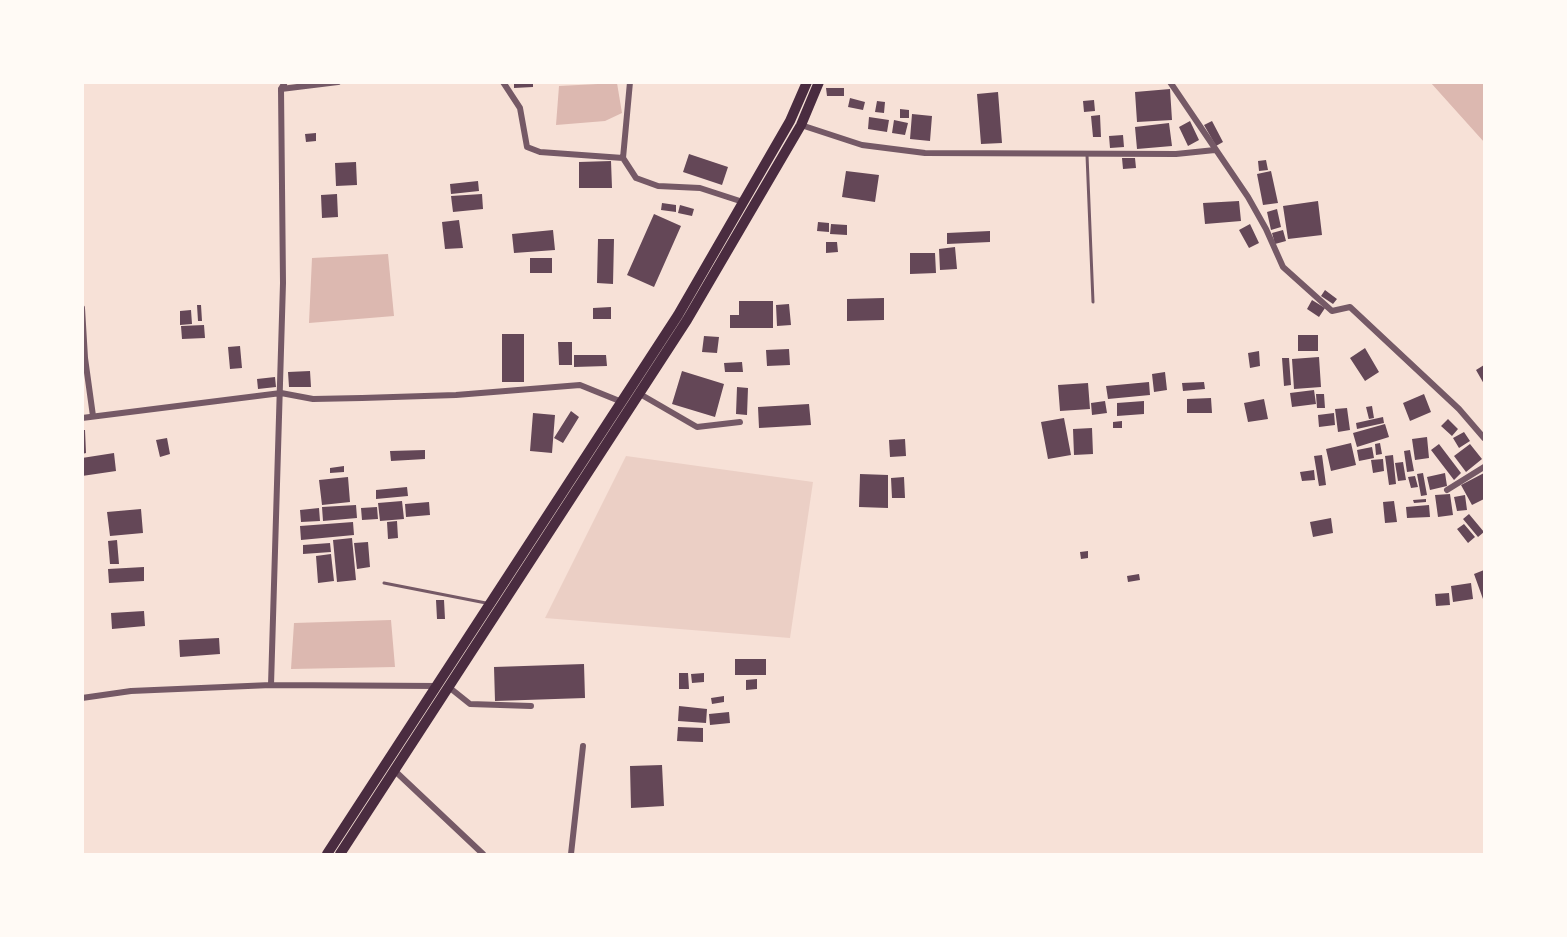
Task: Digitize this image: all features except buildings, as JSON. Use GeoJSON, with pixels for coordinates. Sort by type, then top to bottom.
{"type":"FeatureCollection","features":[{"type":"Feature","properties":{"kind":"main road"},"geometry":{"type":"LineString","coordinates":[[327,855],[678,315],[790,121],[807,82]]}},
{"type":"Feature","properties":{"kind":"main road"},"geometry":{"type":"LineString","coordinates":[[340,855],[687,320],[801,125],[819,82]]}},
{"type":"Feature","properties":{"kind":"street"},"geometry":{"type":"LineString","coordinates":[[271,685],[281,393],[283,86],[338,82]]}},
{"type":"Feature","properties":{"kind":"street"},"geometry":{"type":"LineString","coordinates":[[503,82],[520,108],[527,147],[540,152],[623,158]]}},
{"type":"Feature","properties":{"kind":"street"},"geometry":{"type":"LineString","coordinates":[[630,82],[623,158],[636,178],[658,186],[700,188],[743,202]]}},
{"type":"Feature","properties":{"kind":"street"},"geometry":{"type":"LineString","coordinates":[[1170,82],[1262,221],[1283,267],[1332,311],[1350,307],[1459,409],[1485,438]]}},
{"type":"Feature","properties":{"kind":"street"},"geometry":{"type":"LineString","coordinates":[[801,125],[862,145],[924,153],[1176,154],[1215,150]]}},
{"type":"Feature","properties":{"kind":"street"},"geometry":{"type":"LineString","coordinates":[[82,308],[85,358],[93,416]]}},
{"type":"Feature","properties":{"kind":"street"},"geometry":{"type":"LineString","coordinates":[[82,418],[281,393],[313,399],[363,398],[456,395],[580,385],[622,402]]}},
{"type":"Feature","properties":{"kind":"street"},"geometry":{"type":"LineString","coordinates":[[640,394],[697,427],[740,422]]}},
{"type":"Feature","properties":{"kind":"street"},"geometry":{"type":"LineString","coordinates":[[1448,490],[1485,467]]}},
{"type":"Feature","properties":{"kind":"street"},"geometry":{"type":"LineString","coordinates":[[82,698],[131,691],[271,685],[437,686]]}},
{"type":"Feature","properties":{"kind":"street"},"geometry":{"type":"LineString","coordinates":[[450,688],[470,704],[531,706]]}},
{"type":"Feature","properties":{"kind":"street"},"geometry":{"type":"LineString","coordinates":[[572,855],[583,746]]}},
{"type":"Feature","properties":{"kind":"street"},"geometry":{"type":"LineString","coordinates":[[395,771],[483,855]]}},
{"type":"Feature","properties":{"kind":"lane"},"geometry":{"type":"LineString","coordinates":[[1088,154],[1093,302]]}},
{"type":"Feature","properties":{"kind":"lane"},"geometry":{"type":"LineString","coordinates":[[384,583],[491,604]]}},
{"type":"Feature","properties":{"kind":"shaded area"},"geometry":{"type":"Polygon","coordinates":[[[617,83],[622,113],[605,121],[556,125],[559,86],[617,83]]]}},
{"type":"Feature","properties":{"kind":"shaded area"},"geometry":{"type":"Polygon","coordinates":[[[1431,83],[1484,83],[1484,142],[1431,83]]]}},
{"type":"Feature","properties":{"kind":"shaded area"},"geometry":{"type":"Polygon","coordinates":[[[388,254],[394,316],[309,323],[312,258],[388,254]]]}},
{"type":"Feature","properties":{"kind":"shaded area"},"geometry":{"type":"Polygon","coordinates":[[[626,456],[813,482],[790,638],[545,618],[626,456]]]}},
{"type":"Feature","properties":{"kind":"shaded area"},"geometry":{"type":"Polygon","coordinates":[[[391,620],[395,667],[291,669],[294,623],[391,620]]]}}]}
